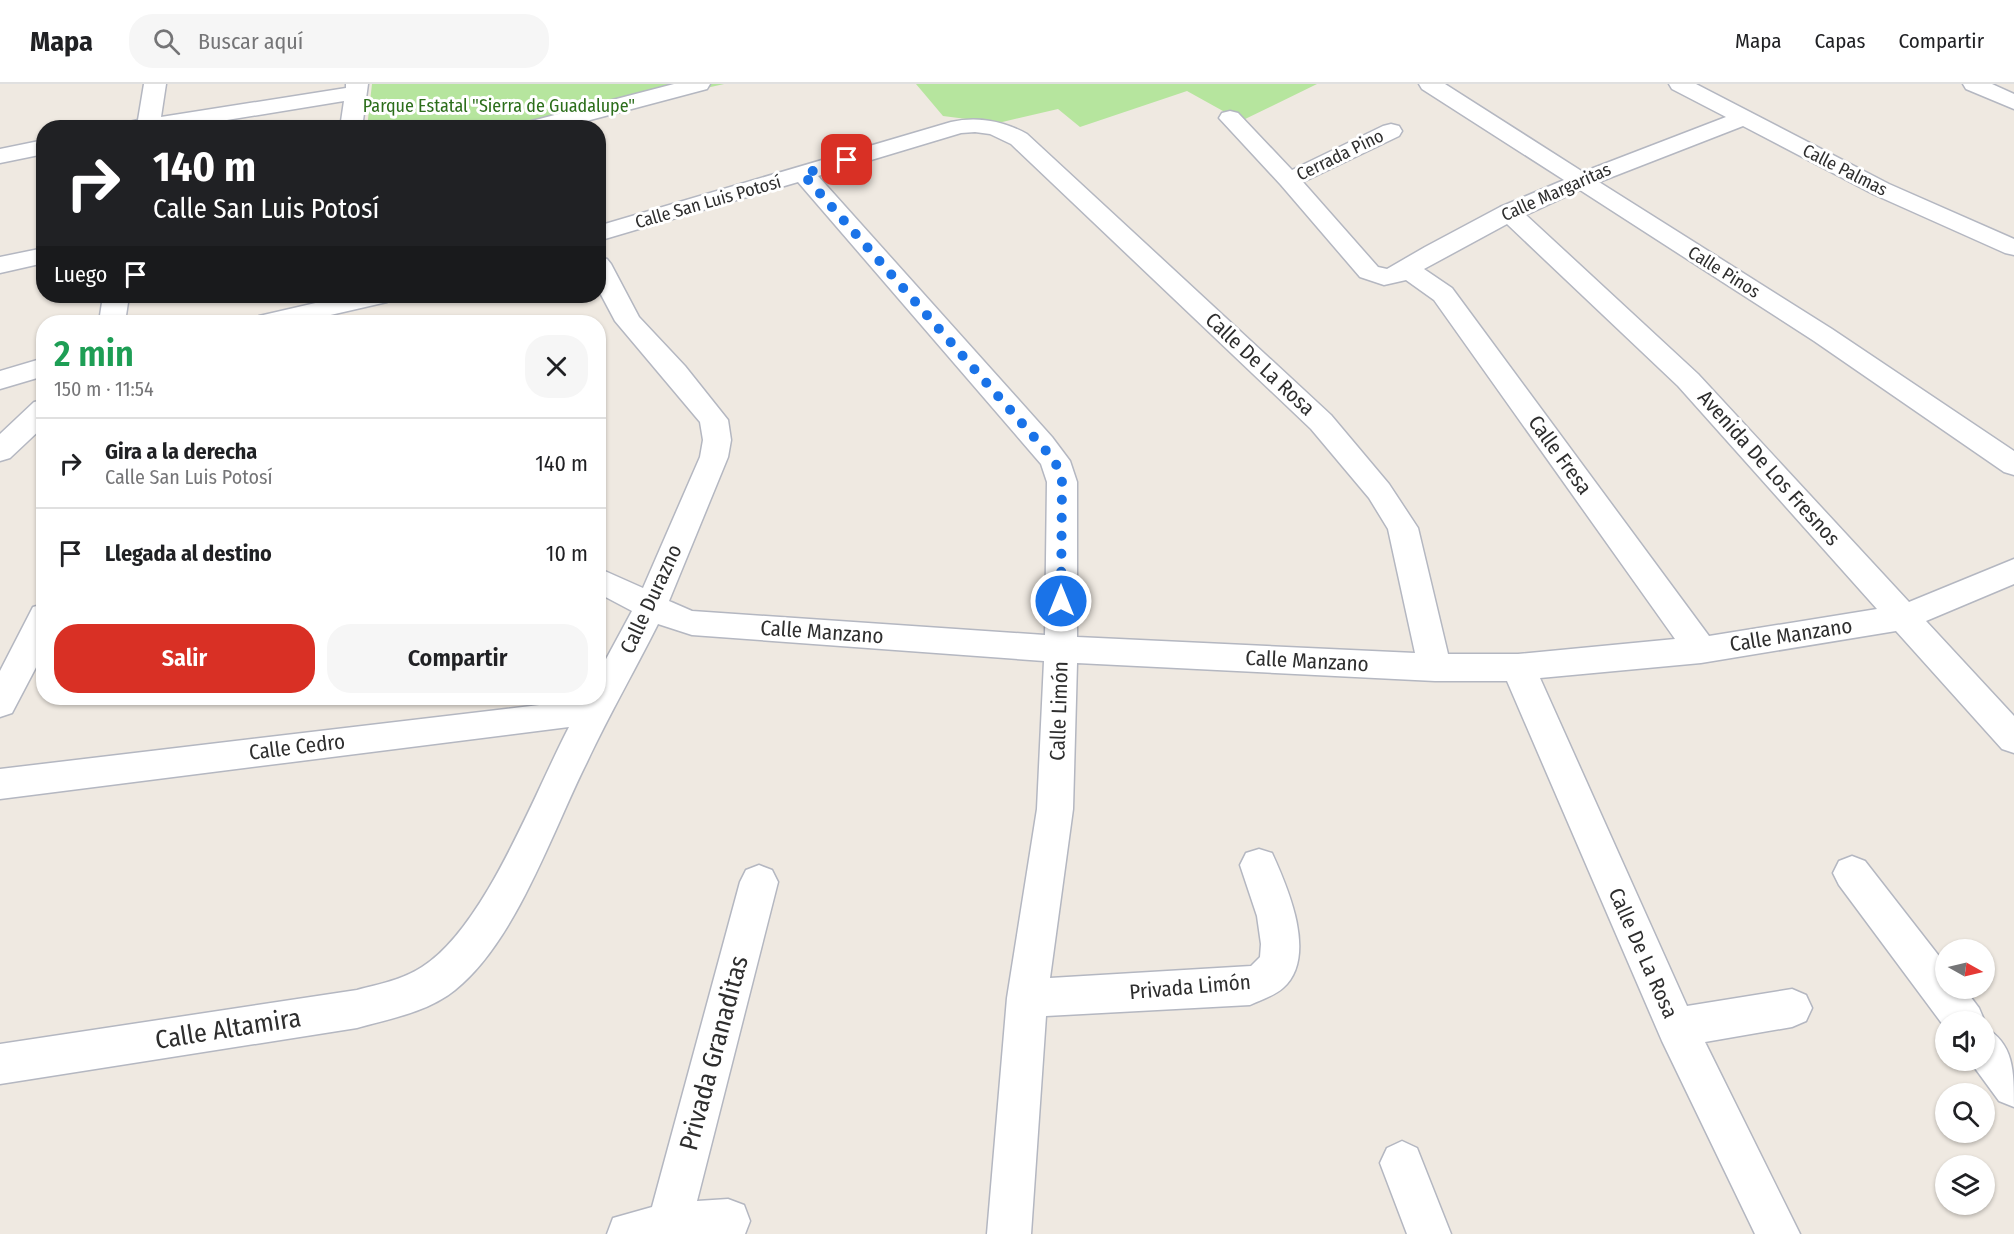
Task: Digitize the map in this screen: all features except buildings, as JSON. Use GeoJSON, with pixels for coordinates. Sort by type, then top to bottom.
{"type":"FeatureCollection","features":[{"type":"Feature","properties":{"kind":"street"},"geometry":{"type":"LineString","coordinates":[[145,120],[155,84]]}},
{"type":"Feature","properties":{"kind":"street"},"geometry":{"type":"LineString","coordinates":[[562,120],[699,84]]}},
{"type":"Feature","properties":{"kind":"street","name":"Calle Pinos"},"geometry":{"type":"LineString","coordinates":[[1430,84],[1823,335],[2014,465]]}},
{"type":"Feature","properties":{"kind":"street","name":"Calle Palmas"},"geometry":{"type":"LineString","coordinates":[[1680,84],[1881,189],[2014,248]]}},
{"type":"Feature","properties":{"kind":"street"},"geometry":{"type":"LineString","coordinates":[[1974,84],[2014,102]]}},
{"type":"Feature","properties":{"kind":"street"},"geometry":{"type":"LineString","coordinates":[[178,120],[356,89],[352,120]]}},
{"type":"Feature","properties":{"kind":"street"},"geometry":{"type":"LineString","coordinates":[[1230,118],[1289,180]]}},
{"type":"Feature","properties":{"kind":"street","name":"Calle Margaritas"},"geometry":{"type":"LineString","coordinates":[[1289,180],[1369,272],[1377,278],[1386,279],[1409,270],[1426,257],[1509,212],[1578,180],[1743,118]]}},
{"type":"Feature","properties":{"kind":"street","name":"Calle San Luis Potosí"},"geometry":{"type":"LineString","coordinates":[[606,232],[958,128],[991,126]]}},
{"type":"Feature","properties":{"kind":"street","name":"Calle De La Rosa"},"geometry":{"type":"LineString","coordinates":[[991,126],[1007,131],[1019,139],[1321,422],[1379,491],[1403,528],[1435,668]]}},
{"type":"Feature","properties":{"kind":"street","name":"Cerrada Pino"},"geometry":{"type":"LineString","coordinates":[[1289,180],[1391,131]]}},
{"type":"Feature","properties":{"kind":"street"},"geometry":{"type":"LineString","coordinates":[[0,156],[36,149]]}},
{"type":"Feature","properties":{"kind":"street","name":"Calle Limón"},"geometry":{"type":"LineString","coordinates":[[803,174],[1055,461],[1062,482],[1061,648],[1055,809],[1027,998],[1009,1234]]}},
{"type":"Feature","properties":{"kind":"street","name":"Avenida De Los Fresnos"},"geometry":{"type":"LineString","coordinates":[[1509,212],[1689,380],[2014,739]]}},
{"type":"Feature","properties":{"kind":"street"},"geometry":{"type":"LineString","coordinates":[[0,265],[36,257]]}},
{"type":"Feature","properties":{"kind":"street","name":"Calle Fresa"},"geometry":{"type":"LineString","coordinates":[[1409,270],[1443,294],[1701,650]]}},
{"type":"Feature","properties":{"kind":"street","name":"Calle Durazno"},"geometry":{"type":"LineString","coordinates":[[606,279],[628,321],[675,372],[714,420],[717,440],[714,457],[651,607],[606,690]]}},
{"type":"Feature","properties":{"kind":"street"},"geometry":{"type":"LineString","coordinates":[[304,315],[356,303]]}},
{"type":"Feature","properties":{"kind":"street"},"geometry":{"type":"LineString","coordinates":[[0,380],[36,369]]}},
{"type":"Feature","properties":{"kind":"street"},"geometry":{"type":"LineString","coordinates":[[0,451],[36,417]]}},
{"type":"Feature","properties":{"kind":"street","name":"Calle Manzano"},"geometry":{"type":"LineString","coordinates":[[606,583],[626,591],[672,617],[692,622],[1061,648],[1435,668],[1518,667],[1701,650],[1904,617],[2014,571]]}},
{"type":"Feature","properties":{"kind":"street"},"geometry":{"type":"LineString","coordinates":[[0,703],[36,633]]}},
{"type":"Feature","properties":{"kind":"street","name":"Calle De La Rosa"},"geometry":{"type":"LineString","coordinates":[[1518,667],[1676,1027],[1778,1234]]}},
{"type":"Feature","properties":{"kind":"street","name":"Calle Durazno"},"geometry":{"type":"LineString","coordinates":[[448,971],[487,921],[510,883],[598,705]]}},
{"type":"Feature","properties":{"kind":"street","name":"Calle Cedro"},"geometry":{"type":"LineString","coordinates":[[0,784],[595,710]]}},
{"type":"Feature","properties":{"kind":"street","name":"Privada Limón"},"geometry":{"type":"LineString","coordinates":[[1027,998],[1250,986],[1266,978],[1276,968],[1281,954],[1282,938],[1259,864]]}},
{"type":"Feature","properties":{"kind":"street"},"geometry":{"type":"LineString","coordinates":[[1852,873],[1957,1011]]}},
{"type":"Feature","properties":{"kind":"street","name":"Privada Granaditas"},"geometry":{"type":"LineString","coordinates":[[649,1229],[759,882]]}},
{"type":"Feature","properties":{"kind":"street","name":"Calle Altamira"},"geometry":{"type":"LineString","coordinates":[[0,1064],[357,1009],[429,986],[448,971]]}},
{"type":"Feature","properties":{"kind":"street"},"geometry":{"type":"LineString","coordinates":[[1676,1027],[1792,1008]]}},
{"type":"Feature","properties":{"kind":"street"},"geometry":{"type":"LineString","coordinates":[[1995,1061],[2014,1086]]}},
{"type":"Feature","properties":{"kind":"street"},"geometry":{"type":"LineString","coordinates":[[1402,1163],[1429,1234]]}},
{"type":"Feature","properties":{"kind":"street"},"geometry":{"type":"LineString","coordinates":[[649,1229],[728,1221]]}},
{"type":"Feature","properties":{"kind":"green space","name":"Parque Estatal \"Sierra de Guadalupe\""},"geometry":{"type":"Polygon","coordinates":[[[372,84],[724,84],[565,120],[368,120],[372,84]]]}},
{"type":"Feature","properties":{"kind":"green space"},"geometry":{"type":"Polygon","coordinates":[[[916,84],[1317,84],[1241,121],[1187,91],[1080,127],[1058,109],[998,123],[943,116],[916,84]]]}},
{"type":"Feature","properties":{"kind":"route"},"geometry":{"type":"LineString","coordinates":[[847,160],[803,174],[1055,461],[1062,482],[1061,601]]}}]}
